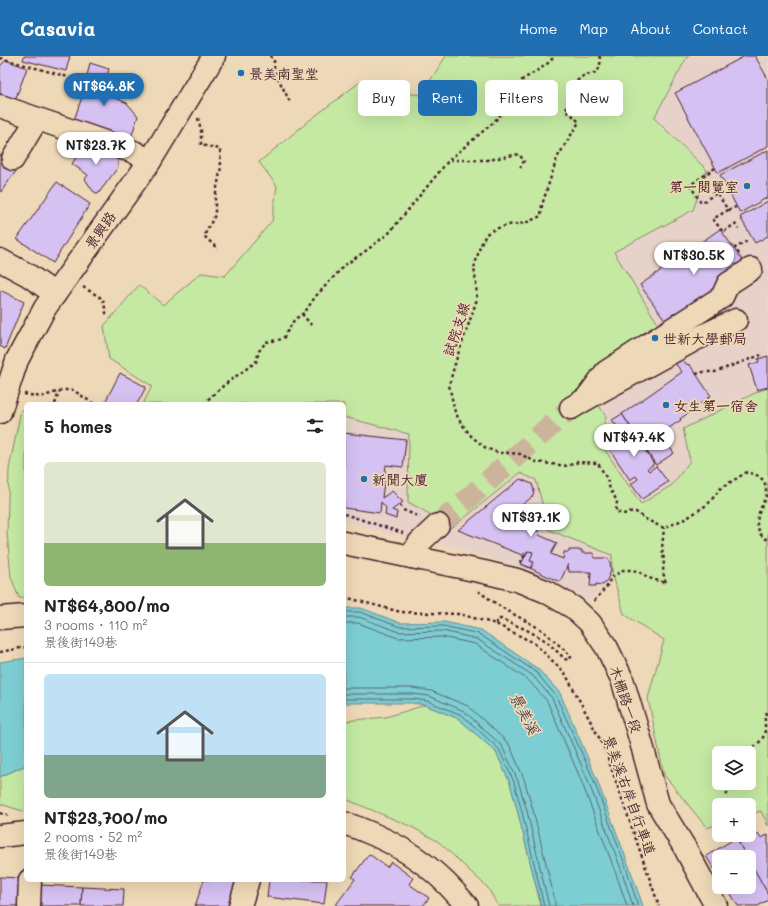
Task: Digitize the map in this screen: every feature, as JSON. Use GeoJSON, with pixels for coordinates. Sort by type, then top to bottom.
{"type":"FeatureCollection","features":[{"type":"Feature","properties":{"kind":"street","name":"景興路"},"geometry":{"type":"LineString","coordinates":[[0,411],[16,360],[45,308],[150,161],[214,56]]}},
{"type":"Feature","properties":{"kind":"street"},"geometry":{"type":"LineString","coordinates":[[0,106],[134,152],[150,161]]}},
{"type":"Feature","properties":{"kind":"street"},"geometry":{"type":"LineString","coordinates":[[13,159],[36,119]]}},
{"type":"Feature","properties":{"kind":"street"},"geometry":{"type":"LineString","coordinates":[[0,260],[28,275],[55,294]]}},
{"type":"Feature","properties":{"kind":"street"},"geometry":{"type":"LineString","coordinates":[[736,320],[694,340],[579,404],[606,372],[722,297],[728,284],[742,274],[746,263]]}},
{"type":"Feature","properties":{"kind":"street"},"geometry":{"type":"LineString","coordinates":[[411,557],[428,523]]}},
{"type":"Feature","properties":{"kind":"street","name":"木柵路一段"},"geometry":{"type":"LineString","coordinates":[[346,543],[517,580],[545,591],[574,608],[590,623],[607,648],[622,679],[658,804],[685,848],[716,906]]}},
{"type":"Feature","properties":{"kind":"street"},"geometry":{"type":"LineString","coordinates":[[0,618],[24,616]]}},
{"type":"Feature","properties":{"kind":"street"},"geometry":{"type":"LineString","coordinates":[[346,824],[392,842],[419,860],[446,883],[467,906]]}},
{"type":"Feature","properties":{"kind":"street"},"geometry":{"type":"LineString","coordinates":[[0,836],[24,833]]}},
{"type":"Feature","properties":{"kind":"street"},"geometry":{"type":"LineString","coordinates":[[29,906],[30,882]]}},
{"type":"Feature","properties":{"kind":"street"},"geometry":{"type":"LineString","coordinates":[[240,906],[247,882]]}},
{"type":"Feature","properties":{"kind":"path"},"geometry":{"type":"LineString","coordinates":[[270,56],[274,59],[274,70],[290,102]]}},
{"type":"Feature","properties":{"kind":"path"},"geometry":{"type":"LineString","coordinates":[[206,402],[210,396],[230,380],[256,362],[259,351],[266,342],[282,338],[294,320],[305,312],[315,297],[345,265],[393,230],[449,160],[494,122],[504,110],[522,80],[546,65],[555,56]]}},
{"type":"Feature","properties":{"kind":"path","name":"試院支線"},"geometry":{"type":"LineString","coordinates":[[598,56],[600,58],[601,65],[596,72],[580,78],[570,91],[566,111],[579,122],[557,158],[542,205],[541,216],[525,223],[494,229],[486,234],[480,247],[474,268],[476,298],[449,385],[455,412],[461,423],[472,437],[486,448],[499,453],[520,454],[536,462],[567,466],[578,462],[598,463],[617,501],[616,512],[623,514],[636,512],[647,520],[664,528]]}},
{"type":"Feature","properties":{"kind":"path"},"geometry":{"type":"LineString","coordinates":[[0,58],[68,77]]}},
{"type":"Feature","properties":{"kind":"path"},"geometry":{"type":"LineString","coordinates":[[198,115],[201,130],[201,145],[220,149],[221,166],[216,198],[216,216],[204,236],[218,249]]}},
{"type":"Feature","properties":{"kind":"path"},"geometry":{"type":"LineString","coordinates":[[449,160],[488,160],[519,154],[524,161],[520,168]]}},
{"type":"Feature","properties":{"kind":"path"},"geometry":{"type":"LineString","coordinates":[[715,168],[690,185],[701,202],[717,193],[728,210]]}},
{"type":"Feature","properties":{"kind":"path"},"geometry":{"type":"LineString","coordinates":[[736,207],[713,219],[724,232],[735,224],[738,229]]}},
{"type":"Feature","properties":{"kind":"path"},"geometry":{"type":"LineString","coordinates":[[746,263],[735,248],[749,240]]}},
{"type":"Feature","properties":{"kind":"path"},"geometry":{"type":"LineString","coordinates":[[79,285],[103,299],[107,318]]}},
{"type":"Feature","properties":{"kind":"path"},"geometry":{"type":"LineString","coordinates":[[302,314],[313,327]]}},
{"type":"Feature","properties":{"kind":"path"},"geometry":{"type":"LineString","coordinates":[[696,374],[703,372],[715,372],[761,355]]}},
{"type":"Feature","properties":{"kind":"path"},"geometry":{"type":"LineString","coordinates":[[22,394],[41,397],[63,390],[73,390],[91,402]]}},
{"type":"Feature","properties":{"kind":"path"},"geometry":{"type":"LineString","coordinates":[[56,402],[59,392]]}},
{"type":"Feature","properties":{"kind":"path"},"geometry":{"type":"LineString","coordinates":[[592,602],[608,585],[610,579],[623,570],[638,571],[649,578],[666,583],[663,572],[664,560],[662,548],[664,528],[687,518],[708,504],[720,488],[747,472],[759,476],[766,486],[766,496],[758,515],[757,525],[760,534],[768,540]]}},
{"type":"Feature","properties":{"kind":"path"},"geometry":{"type":"LineString","coordinates":[[400,505],[403,510],[428,523]]}},
{"type":"Feature","properties":{"kind":"path"},"geometry":{"type":"LineString","coordinates":[[346,515],[406,534]]}},
{"type":"Feature","properties":{"kind":"path"},"geometry":{"type":"LineString","coordinates":[[519,565],[526,553]]}},
{"type":"Feature","properties":{"kind":"path"},"geometry":{"type":"LineString","coordinates":[[473,588],[501,607],[542,630],[571,657],[569,660],[566,659],[546,641],[505,620],[498,619],[496,624]]}},
{"type":"Feature","properties":{"kind":"path","name":"景美溪右岸自行車道"},"geometry":{"type":"LineString","coordinates":[[346,598],[401,612],[458,614],[496,624],[534,643],[565,673],[604,747],[659,906]]}},
{"type":"Feature","properties":{"kind":"path"},"geometry":{"type":"LineString","coordinates":[[0,652],[24,647]]}},
{"type":"Feature","properties":{"kind":"path"},"geometry":{"type":"LineString","coordinates":[[755,746],[764,735],[765,714],[768,710]]}},
{"type":"Feature","properties":{"kind":"path"},"geometry":{"type":"LineString","coordinates":[[726,794],[729,790]]}},
{"type":"Feature","properties":{"kind":"shaded area"},"geometry":{"type":"Polygon","coordinates":[[[768,56],[768,388],[759,391],[690,461],[672,485],[640,505],[599,441],[606,417],[597,402],[614,252],[693,210],[707,170],[654,118],[688,57],[768,56]]]}},
{"type":"Feature","properties":{"kind":"shaded area"},"geometry":{"type":"Polygon","coordinates":[[[346,418],[409,434],[408,502],[452,527],[520,473],[536,480],[549,530],[612,555],[612,572],[607,584],[583,606],[563,589],[517,567],[443,544],[400,537],[346,522],[346,418]]]}},
{"type":"Feature","properties":{"kind":"green space"},"geometry":{"type":"Polygon","coordinates":[[[446,56],[690,56],[687,57],[654,118],[707,170],[693,210],[614,252],[658,324],[599,367],[597,402],[606,417],[599,441],[641,504],[672,485],[690,461],[683,429],[759,391],[768,388],[768,826],[761,811],[756,813],[756,798],[712,798],[712,826],[707,828],[664,775],[648,698],[664,640],[624,614],[612,572],[612,555],[549,530],[536,480],[520,473],[453,527],[408,502],[409,434],[346,418],[346,402],[144,402],[152,386],[109,359],[104,326],[139,285],[163,305],[201,273],[225,276],[272,221],[277,186],[259,162],[310,120],[358,84],[358,116],[410,116],[410,94],[418,95],[418,116],[477,116],[477,80],[431,80],[446,56]]]}},
{"type":"Feature","properties":{"kind":"green space"},"geometry":{"type":"Polygon","coordinates":[[[21,410],[24,411],[24,598],[19,598],[11,577],[7,533],[9,469],[21,410]]]}},
{"type":"Feature","properties":{"kind":"green space"},"geometry":{"type":"Polygon","coordinates":[[[425,705],[459,719],[496,752],[510,783],[541,906],[498,906],[488,888],[439,842],[412,827],[346,800],[346,721],[386,717],[425,705]]]}},
{"type":"Feature","properties":{"kind":"green space"},"geometry":{"type":"Polygon","coordinates":[[[24,766],[24,811],[0,804],[0,777],[24,766]]]}},
{"type":"Feature","properties":{"kind":"water","name":"景美溪"},"geometry":{"type":"Polygon","coordinates":[[[346,608],[361,608],[400,623],[444,622],[481,630],[538,669],[560,693],[595,775],[643,906],[541,906],[510,783],[496,752],[459,719],[425,705],[412,703],[346,703],[346,608]]]}},
{"type":"Feature","properties":{"kind":"water"},"geometry":{"type":"Polygon","coordinates":[[[24,658],[24,766],[0,777],[0,662],[24,658]]]}},
{"type":"Feature","properties":{"kind":"building"},"geometry":{"type":"Polygon","coordinates":[[[24,56],[70,56],[66,71],[23,60],[24,56]]]}},
{"type":"Feature","properties":{"kind":"building"},"geometry":{"type":"Polygon","coordinates":[[[745,56],[755,56],[768,79],[768,146],[718,173],[675,93],[745,56]]]}},
{"type":"Feature","properties":{"kind":"building"},"geometry":{"type":"Polygon","coordinates":[[[6,60],[27,68],[14,103],[0,97],[0,66],[6,60]]]}},
{"type":"Feature","properties":{"kind":"building"},"geometry":{"type":"Polygon","coordinates":[[[90,63],[109,69],[102,92],[127,103],[138,116],[130,141],[74,120],[83,94],[77,92],[81,79],[86,80],[90,63]]]}},
{"type":"Feature","properties":{"kind":"building"},"geometry":{"type":"Polygon","coordinates":[[[82,142],[117,157],[118,166],[116,170],[98,194],[93,191],[85,179],[88,175],[72,164],[80,151],[77,148],[82,142]]]}},
{"type":"Feature","properties":{"kind":"building","name":"第一閱覽室"},"geometry":{"type":"Polygon","coordinates":[[[768,150],[768,197],[740,213],[720,175],[768,150]]]}},
{"type":"Feature","properties":{"kind":"building"},"geometry":{"type":"Polygon","coordinates":[[[0,154],[22,163],[0,193],[0,154]]]}},
{"type":"Feature","properties":{"kind":"building"},"geometry":{"type":"Polygon","coordinates":[[[57,182],[90,204],[53,263],[17,239],[57,182]]]}},
{"type":"Feature","properties":{"kind":"building"},"geometry":{"type":"Polygon","coordinates":[[[768,201],[768,236],[755,243],[740,217],[768,201]]]}},
{"type":"Feature","properties":{"kind":"building"},"geometry":{"type":"Polygon","coordinates":[[[720,229],[748,268],[668,324],[640,285],[720,229]]]}},
{"type":"Feature","properties":{"kind":"building"},"geometry":{"type":"Polygon","coordinates":[[[0,290],[24,302],[5,349],[0,346],[0,290]]]}},
{"type":"Feature","properties":{"kind":"building"},"geometry":{"type":"Polygon","coordinates":[[[768,356],[768,387],[757,390],[749,365],[759,362],[758,359],[768,356]]]}},
{"type":"Feature","properties":{"kind":"building","name":"女生第一宿舍"},"geometry":{"type":"Polygon","coordinates":[[[681,357],[686,364],[690,365],[711,396],[680,419],[681,420],[660,434],[674,453],[656,465],[622,414],[682,372],[674,362],[681,357]]]}},
{"type":"Feature","properties":{"kind":"building"},"geometry":{"type":"Polygon","coordinates":[[[120,373],[146,387],[138,402],[105,402],[120,373]]]}},
{"type":"Feature","properties":{"kind":"building"},"geometry":{"type":"Polygon","coordinates":[[[622,414],[654,464],[647,469],[649,471],[656,466],[668,482],[642,499],[631,484],[638,479],[636,476],[630,480],[604,441],[611,435],[609,431],[616,425],[612,420],[622,414]]]}},
{"type":"Feature","properties":{"kind":"building","name":"新聞大廈"},"geometry":{"type":"Polygon","coordinates":[[[346,433],[406,440],[403,467],[386,465],[382,498],[392,491],[403,502],[392,510],[397,512],[396,519],[385,515],[386,508],[381,502],[380,513],[346,508],[346,433]]]}},
{"type":"Feature","properties":{"kind":"building"},"geometry":{"type":"Polygon","coordinates":[[[520,479],[532,484],[534,490],[533,496],[521,506],[523,524],[536,522],[539,535],[557,543],[551,554],[563,559],[564,552],[569,552],[569,550],[582,550],[582,553],[594,553],[594,558],[607,558],[610,561],[611,571],[603,585],[596,584],[596,586],[590,586],[591,572],[569,572],[568,564],[560,582],[521,564],[528,551],[522,555],[458,530],[520,479]]]}},
{"type":"Feature","properties":{"kind":"building"},"geometry":{"type":"Polygon","coordinates":[[[528,551],[533,552],[530,561],[534,562],[531,568],[521,564],[528,551]]]}},
{"type":"Feature","properties":{"kind":"building"},"geometry":{"type":"Polygon","coordinates":[[[758,833],[761,838],[768,835],[768,894],[756,873],[756,850],[742,850],[739,843],[756,842],[756,834],[758,833]]]}},
{"type":"Feature","properties":{"kind":"building"},"geometry":{"type":"Polygon","coordinates":[[[729,842],[738,842],[743,850],[716,850],[729,842]]]}},
{"type":"Feature","properties":{"kind":"building"},"geometry":{"type":"Polygon","coordinates":[[[712,852],[712,866],[706,856],[712,852]]]}},
{"type":"Feature","properties":{"kind":"building"},"geometry":{"type":"Polygon","coordinates":[[[369,854],[387,867],[391,862],[413,878],[409,884],[429,898],[423,906],[335,906],[355,879],[352,877],[369,854]]]}},
{"type":"Feature","properties":{"kind":"building"},"geometry":{"type":"Polygon","coordinates":[[[756,872],[768,894],[768,900],[758,906],[738,906],[731,894],[756,894],[756,872]]]}},
{"type":"Feature","properties":{"kind":"building"},"geometry":{"type":"Polygon","coordinates":[[[0,877],[20,878],[19,906],[0,906],[0,877]]]}},
{"type":"Feature","properties":{"kind":"building"},"geometry":{"type":"Polygon","coordinates":[[[203,882],[236,882],[229,906],[195,906],[203,882]]]}},
{"type":"Feature","properties":{"kind":"building"},"geometry":{"type":"Polygon","coordinates":[[[269,882],[327,882],[324,904],[267,897],[269,882]]]}},
{"type":"Feature","properties":{"kind":"building"},"geometry":{"type":"Polygon","coordinates":[[[40,885],[82,887],[81,906],[39,906],[40,885]]]}},
{"type":"Feature","properties":{"kind":"building"},"geometry":{"type":"Polygon","coordinates":[[[82,887],[124,889],[123,906],[81,906],[82,887]]]}},
{"type":"Feature","properties":{"kind":"tunnel"},"geometry":{"type":"LineString","coordinates":[[438,525],[571,408]]}},
{"type":"Feature","properties":{"kind":"place","name":"景美南聖堂"},"geometry":{"type":"Point","coordinates":[241,73]}},
{"type":"Feature","properties":{"kind":"place","name":"第一閱覽室"},"geometry":{"type":"Point","coordinates":[747,186]}},
{"type":"Feature","properties":{"kind":"place","name":"世新大學郵局"},"geometry":{"type":"Point","coordinates":[655,338]}},
{"type":"Feature","properties":{"kind":"place","name":"女生第一宿舍"},"geometry":{"type":"Point","coordinates":[666,405]}},
{"type":"Feature","properties":{"kind":"place","name":"新聞大廈"},"geometry":{"type":"Point","coordinates":[364,479]}}]}
